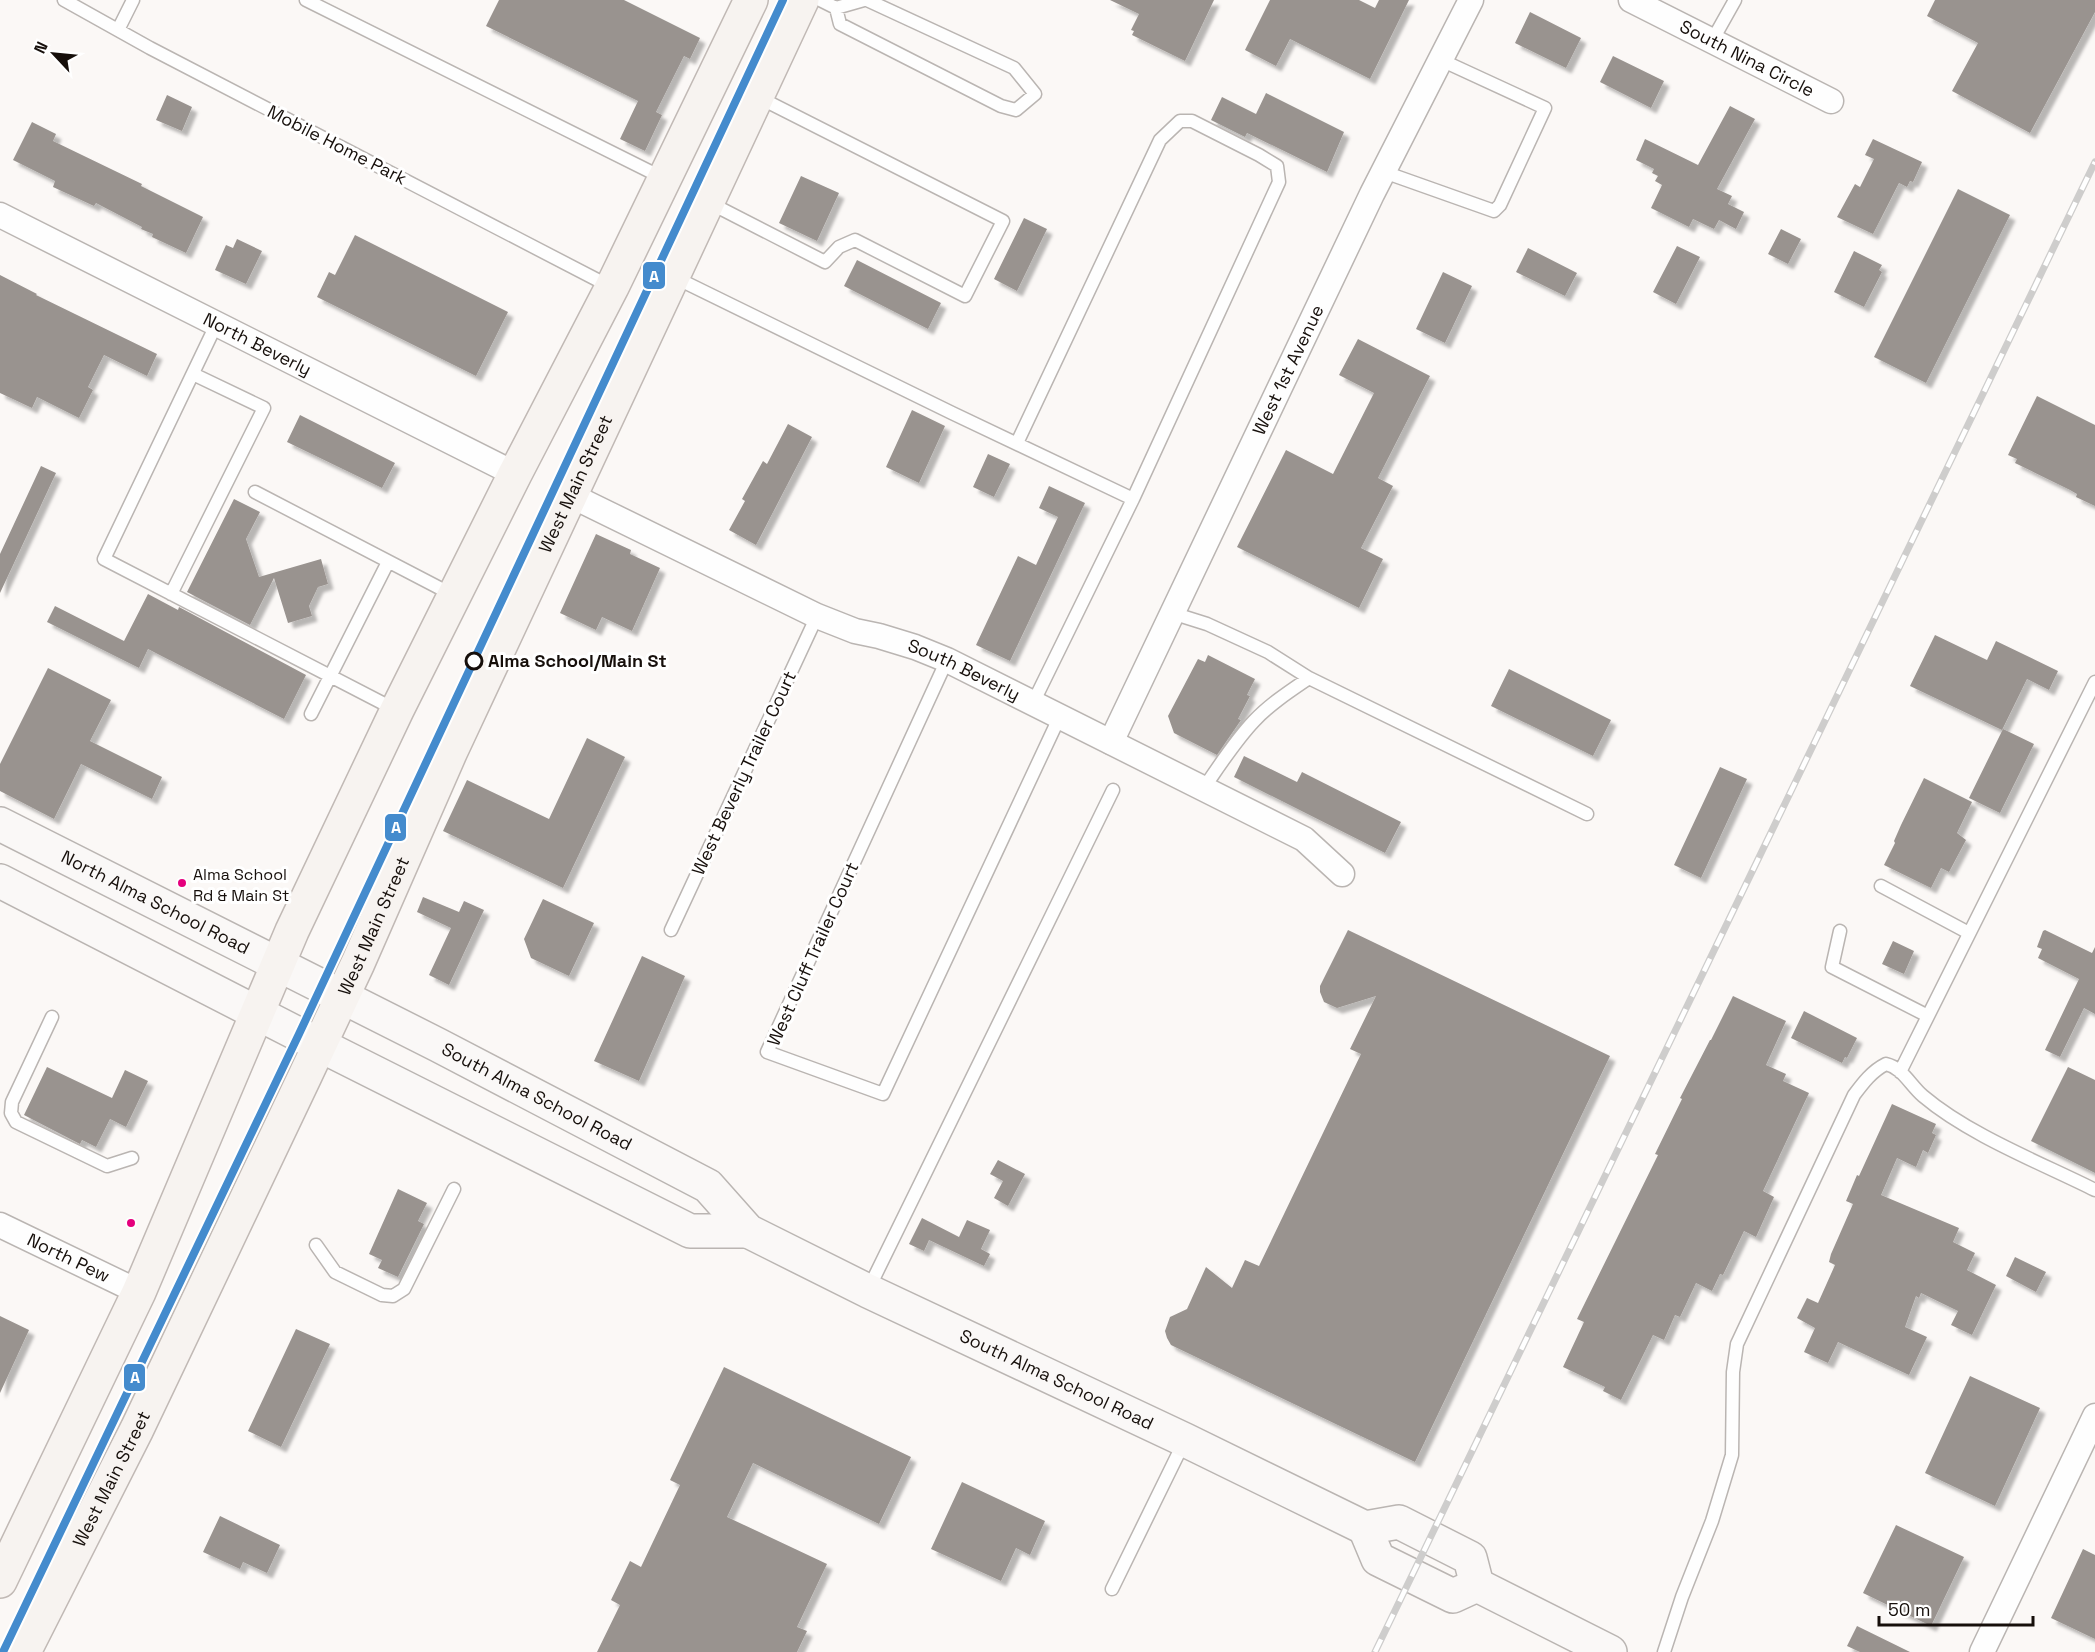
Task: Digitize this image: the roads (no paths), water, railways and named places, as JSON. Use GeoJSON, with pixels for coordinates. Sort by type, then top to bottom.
{"type":"FeatureCollection","features":[{"type":"Feature","properties":{"kind":"main road"},"geometry":{"type":"LineString","coordinates":[[0,1581],[139,1292],[278,964],[397,710],[666,179],[751,0]]}},
{"type":"Feature","properties":{"kind":"main road","name":"West Main Street"},"geometry":{"type":"LineString","coordinates":[[24,1652],[137,1429],[305,1038],[342,996],[446,763],[802,0]]}},
{"type":"Feature","properties":{"kind":"main road","name":"North Alma School Road"},"geometry":{"type":"LineString","coordinates":[[0,824],[311,981]]}},
{"type":"Feature","properties":{"kind":"main road"},"geometry":{"type":"LineString","coordinates":[[0,881],[305,1038]]}},
{"type":"Feature","properties":{"kind":"main road","name":"South Alma School Road"},"geometry":{"type":"LineString","coordinates":[[311,981],[708,1186],[748,1231],[868,1291],[1185,1440],[1365,1528],[1378,1559],[1453,1596],[1477,1585],[1610,1652]]}},
{"type":"Feature","properties":{"kind":"main road","name":"South Alma School Road"},"geometry":{"type":"LineString","coordinates":[[305,1038],[690,1231],[748,1231]]}},
{"type":"Feature","properties":{"kind":"street","name":"West 1st Avenue"},"geometry":{"type":"LineString","coordinates":[[1111,742],[1384,172],[1472,0]]}},
{"type":"Feature","properties":{"kind":"street","name":"South Nina Circle"},"geometry":{"type":"LineString","coordinates":[[1631,0],[1660,7],[1712,40],[1831,101]]}},
{"type":"Feature","properties":{"kind":"street","name":"North Beverly"},"geometry":{"type":"LineString","coordinates":[[0,215],[515,474]]}},
{"type":"Feature","properties":{"kind":"street","name":"South Beverly"},"geometry":{"type":"LineString","coordinates":[[570,495],[817,616],[855,631],[915,647],[947,660],[1304,839],[1342,874]]}},
{"type":"Feature","properties":{"kind":"street","name":"North Pew"},"geometry":{"type":"LineString","coordinates":[[0,1225],[139,1292]]}},
{"type":"Feature","properties":{"kind":"street"},"geometry":{"type":"LineString","coordinates":[[1982,1652],[2095,1416]]}},
{"type":"Feature","properties":{"kind":"lane","name":"Mobile Home Park"},"geometry":{"type":"LineString","coordinates":[[64,0],[160,54],[612,287]]}},
{"type":"Feature","properties":{"kind":"lane"},"geometry":{"type":"LineString","coordinates":[[118,30],[133,0]]}},
{"type":"Feature","properties":{"kind":"lane"},"geometry":{"type":"LineString","coordinates":[[306,0],[666,179]]}},
{"type":"Feature","properties":{"kind":"lane"},"geometry":{"type":"LineString","coordinates":[[820,0],[836,8],[866,0],[1014,68],[1035,94],[1016,110],[1001,106],[840,24],[836,8]]}},
{"type":"Feature","properties":{"kind":"lane"},"geometry":{"type":"LineString","coordinates":[[1712,40],[1735,0]]}},
{"type":"Feature","properties":{"kind":"lane"},"geometry":{"type":"LineString","coordinates":[[1384,172],[1494,211],[1500,205],[1545,108],[1441,60]]}},
{"type":"Feature","properties":{"kind":"lane"},"geometry":{"type":"LineString","coordinates":[[708,202],[825,262],[839,247],[855,240],[965,296],[1003,221],[757,97]]}},
{"type":"Feature","properties":{"kind":"lane"},"geometry":{"type":"LineString","coordinates":[[1017,443],[1160,140],[1180,121],[1192,121],[1277,166],[1279,182],[1133,498],[1033,703]]}},
{"type":"Feature","properties":{"kind":"lane"},"geometry":{"type":"LineString","coordinates":[[673,276],[952,413],[1133,498]]}},
{"type":"Feature","properties":{"kind":"lane"},"geometry":{"type":"LineString","coordinates":[[216,325],[104,560],[397,710]]}},
{"type":"Feature","properties":{"kind":"lane"},"geometry":{"type":"LineString","coordinates":[[171,594],[264,408],[193,374]]}},
{"type":"Feature","properties":{"kind":"lane"},"geometry":{"type":"LineString","coordinates":[[255,492],[454,596]]}},
{"type":"Feature","properties":{"kind":"lane"},"geometry":{"type":"LineString","coordinates":[[311,714],[388,562]]}},
{"type":"Feature","properties":{"kind":"lane"},"geometry":{"type":"LineString","coordinates":[[1172,613],[1207,624],[1268,652],[1309,678],[1587,814]]}},
{"type":"Feature","properties":{"kind":"lane","name":"West Beverly Trailer Court"},"geometry":{"type":"LineString","coordinates":[[671,930],[817,616]]}},
{"type":"Feature","properties":{"kind":"lane","name":"West Cluff Trailer Court"},"geometry":{"type":"LineString","coordinates":[[947,660],[767,1052],[883,1094],[1060,716]]}},
{"type":"Feature","properties":{"kind":"lane"},"geometry":{"type":"LineString","coordinates":[[1204,789],[1253,722],[1279,699],[1309,678]]}},
{"type":"Feature","properties":{"kind":"lane"},"geometry":{"type":"LineString","coordinates":[[1900,1071],[2095,682]]}},
{"type":"Feature","properties":{"kind":"lane"},"geometry":{"type":"LineString","coordinates":[[868,1291],[1113,790]]}},
{"type":"Feature","properties":{"kind":"lane"},"geometry":{"type":"LineString","coordinates":[[1881,886],[1969,933]]}},
{"type":"Feature","properties":{"kind":"lane"},"geometry":{"type":"LineString","coordinates":[[1840,931],[1832,967],[1928,1016]]}},
{"type":"Feature","properties":{"kind":"lane"},"geometry":{"type":"LineString","coordinates":[[52,1017],[12,1101],[11,1113],[16,1122],[107,1166],[132,1158]]}},
{"type":"Feature","properties":{"kind":"lane"},"geometry":{"type":"LineString","coordinates":[[1664,1652],[1682,1597],[1712,1521],[1732,1455],[1733,1372],[1737,1344],[1854,1095],[1866,1080],[1878,1068],[1886,1064],[1896,1066],[1923,1096],[1952,1117],[2095,1190]]}},
{"type":"Feature","properties":{"kind":"lane"},"geometry":{"type":"LineString","coordinates":[[316,1245],[335,1272],[382,1295],[393,1296],[404,1288],[454,1189]]}},
{"type":"Feature","properties":{"kind":"lane"},"geometry":{"type":"LineString","coordinates":[[1112,1589],[1185,1440]]}},
{"type":"Feature","properties":{"kind":"railway"},"geometry":{"type":"LineString","coordinates":[[1375,1652],[2095,162]]}},
{"type":"Feature","properties":{"kind":"place","name":"Alma School/Main St"},"geometry":{"type":"Point","coordinates":[474,661]}},
{"type":"Feature","properties":{"kind":"place","name":"Alma School Rd & Main St"},"geometry":{"type":"Point","coordinates":[182,883]}}]}
